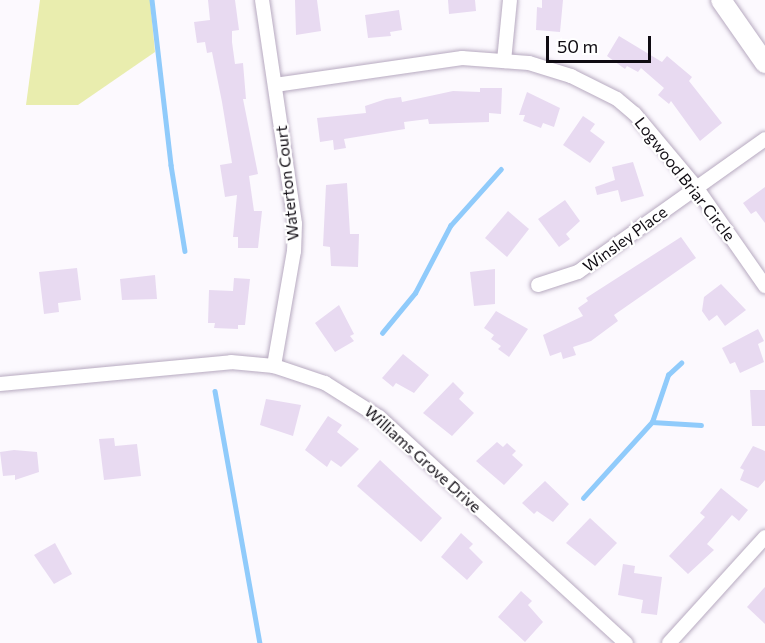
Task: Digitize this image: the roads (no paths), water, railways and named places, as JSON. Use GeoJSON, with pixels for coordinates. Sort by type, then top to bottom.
{"type":"FeatureCollection","features":[{"type":"Feature","properties":{"kind":"street","name":"Waterton Court"},"geometry":{"type":"LineString","coordinates":[[262,0],[295,236],[274,366]]}},
{"type":"Feature","properties":{"kind":"street"},"geometry":{"type":"LineString","coordinates":[[504,61],[510,0]]}},
{"type":"Feature","properties":{"kind":"street"},"geometry":{"type":"LineString","coordinates":[[721,0],[765,63]]}},
{"type":"Feature","properties":{"kind":"street","name":"Logwood Briar Circle"},"geometry":{"type":"LineString","coordinates":[[275,85],[446,59],[504,61],[553,69],[617,99],[644,124],[696,187],[765,286]]}},
{"type":"Feature","properties":{"kind":"street","name":"Winsley Place"},"geometry":{"type":"LineString","coordinates":[[538,285],[578,272],[765,139]]}},
{"type":"Feature","properties":{"kind":"street","name":"Williams Grove Drive"},"geometry":{"type":"LineString","coordinates":[[0,384],[218,363],[274,366],[325,384],[370,410],[626,643]]}},
{"type":"Feature","properties":{"kind":"street"},"geometry":{"type":"LineString","coordinates":[[669,643],[765,537]]}},
{"type":"Feature","properties":{"kind":"waterway"},"geometry":{"type":"LineString","coordinates":[[152,0],[171,165],[185,251]]}},
{"type":"Feature","properties":{"kind":"waterway"},"geometry":{"type":"LineString","coordinates":[[382,333],[415,293],[450,226],[501,169]]}},
{"type":"Feature","properties":{"kind":"waterway"},"geometry":{"type":"LineString","coordinates":[[583,498],[652,422],[668,375],[681,363]]}},
{"type":"Feature","properties":{"kind":"waterway"},"geometry":{"type":"LineString","coordinates":[[215,391],[260,643]]}},
{"type":"Feature","properties":{"kind":"waterway"},"geometry":{"type":"LineString","coordinates":[[652,422],[701,425]]}}]}
